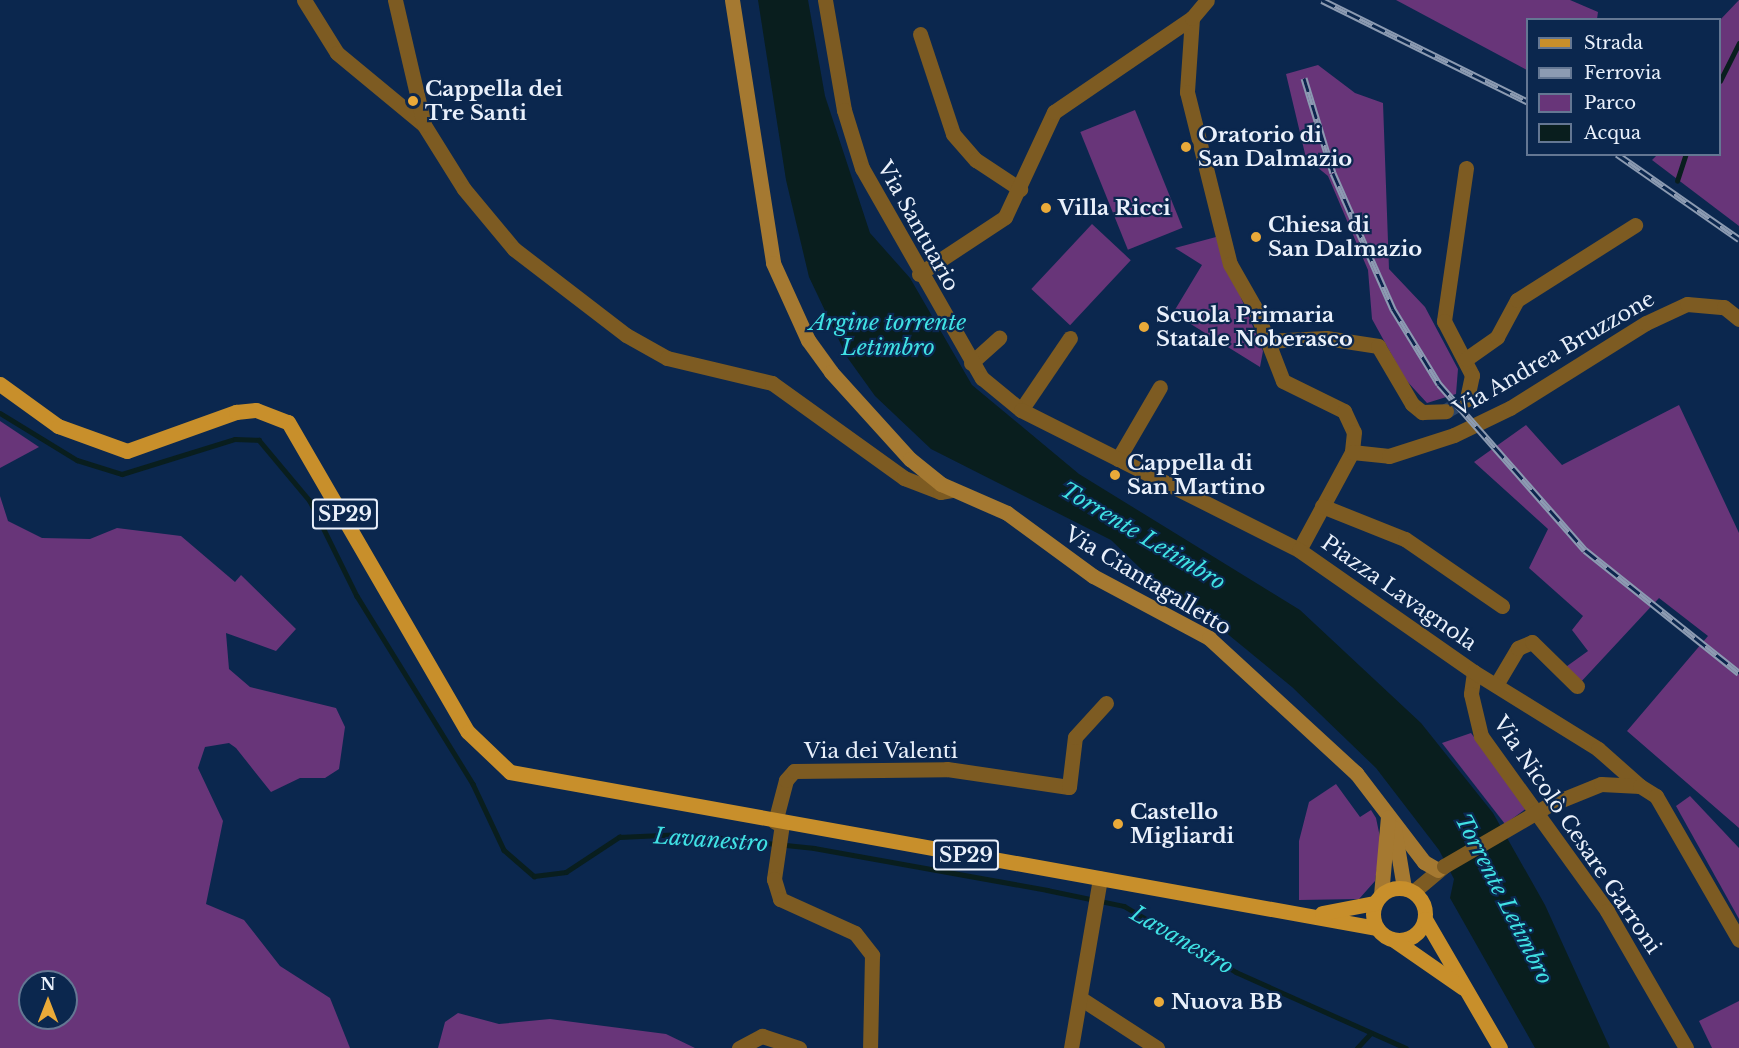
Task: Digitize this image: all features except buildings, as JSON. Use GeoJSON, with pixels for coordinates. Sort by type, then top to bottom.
{"type":"FeatureCollection","features":[{"type":"Feature","properties":{"kind":"main road"},"geometry":{"type":"LineString","coordinates":[[732,0],[765,233],[788,302],[831,372],[910,459],[952,490]]}},
{"type":"Feature","properties":{"kind":"main road","name":"SP29"},"geometry":{"type":"LineString","coordinates":[[0,384],[58,426],[127,451],[236,412],[277,414],[296,430],[312,456],[468,732],[486,755],[510,772],[539,782],[779,823],[1100,883],[1310,915],[1377,928]]}},
{"type":"Feature","properties":{"kind":"main road","name":"Via Ciantagalletto"},"geometry":{"type":"LineString","coordinates":[[952,490],[1007,513],[1093,576],[1209,638],[1356,773],[1424,862],[1441,868]]}},
{"type":"Feature","properties":{"kind":"main road"},"geometry":{"type":"LineString","coordinates":[[1388,817],[1378,899],[1377,928],[1467,992]]}},
{"type":"Feature","properties":{"kind":"main road","name":"Via Ciantagalletto"},"geometry":{"type":"LineString","coordinates":[[1388,817],[1399,843],[1409,890]]}},
{"type":"Feature","properties":{"kind":"main road"},"geometry":{"type":"LineString","coordinates":[[1378,899],[1409,890],[1424,904],[1425,919],[1500,1048]]}},
{"type":"Feature","properties":{"kind":"main road","name":"SP29"},"geometry":{"type":"LineString","coordinates":[[1310,915],[1378,899]]}},
{"type":"Feature","properties":{"kind":"main road"},"geometry":{"type":"LineString","coordinates":[[1391,939],[1416,934],[1425,919]]}},
{"type":"Feature","properties":{"kind":"street","name":"Via Ciantagalletto"},"geometry":{"type":"LineString","coordinates":[[304,0],[337,53],[424,125],[464,189],[514,249],[626,335],[667,358],[772,383],[904,478],[940,492],[952,490]]}},
{"type":"Feature","properties":{"kind":"street"},"geometry":{"type":"LineString","coordinates":[[395,0],[424,125]]}},
{"type":"Feature","properties":{"kind":"street","name":"Via Santuario"},"geometry":{"type":"LineString","coordinates":[[825,0],[844,110],[862,168],[919,274],[971,363],[1021,410],[1299,550]]}},
{"type":"Feature","properties":{"kind":"street"},"geometry":{"type":"LineString","coordinates":[[919,274],[1005,217],[1054,112],[1192,18],[1207,0]]}},
{"type":"Feature","properties":{"kind":"street"},"geometry":{"type":"LineString","coordinates":[[1192,18],[1187,92],[1230,264],[1282,381],[1344,411],[1354,432],[1352,452],[1299,550]]}},
{"type":"Feature","properties":{"kind":"street"},"geometry":{"type":"LineString","coordinates":[[920,34],[953,134],[976,160],[1020,189]]}},
{"type":"Feature","properties":{"kind":"street"},"geometry":{"type":"LineString","coordinates":[[1466,168],[1444,321],[1466,359],[1472,392],[1467,399]]}},
{"type":"Feature","properties":{"kind":"street"},"geometry":{"type":"LineString","coordinates":[[1466,359],[1497,337],[1517,300],[1635,225]]}},
{"type":"Feature","properties":{"kind":"street","name":"Via Andrea Bruzzone"},"geometry":{"type":"LineString","coordinates":[[1352,452],[1389,456],[1423,447],[1510,408],[1646,323],[1687,304],[1713,304],[1739,319]]}},
{"type":"Feature","properties":{"kind":"street"},"geometry":{"type":"LineString","coordinates":[[971,363],[999,338]]}},
{"type":"Feature","properties":{"kind":"street"},"geometry":{"type":"LineString","coordinates":[[1021,410],[1070,338]]}},
{"type":"Feature","properties":{"kind":"street"},"geometry":{"type":"LineString","coordinates":[[1266,341],[1326,338],[1378,346],[1412,404],[1422,412],[1446,411]]}},
{"type":"Feature","properties":{"kind":"street"},"geometry":{"type":"LineString","coordinates":[[1118,459],[1160,387]]}},
{"type":"Feature","properties":{"kind":"street"},"geometry":{"type":"LineString","coordinates":[[1322,506],[1405,539],[1502,606]]}},
{"type":"Feature","properties":{"kind":"street","name":"Piazza Lavagnola"},"geometry":{"type":"LineString","coordinates":[[1299,550],[1474,672],[1598,749],[1640,786],[1668,811],[1739,940]]}},
{"type":"Feature","properties":{"kind":"street"},"geometry":{"type":"LineString","coordinates":[[1496,686],[1518,648],[1532,642],[1577,686]]}},
{"type":"Feature","properties":{"kind":"street","name":"Via Nicolò Cesare Garroni"},"geometry":{"type":"LineString","coordinates":[[1474,672],[1470,694],[1481,736],[1607,911],[1686,1048]]}},
{"type":"Feature","properties":{"kind":"street","name":"Via dei Valenti"},"geometry":{"type":"LineString","coordinates":[[779,823],[786,780],[794,771],[947,769],[1069,787],[1075,737],[1106,703]]}},
{"type":"Feature","properties":{"kind":"street"},"geometry":{"type":"LineString","coordinates":[[1409,890],[1441,868],[1586,786],[1640,786]]}},
{"type":"Feature","properties":{"kind":"street"},"geometry":{"type":"LineString","coordinates":[[779,823],[774,879],[780,899],[865,939],[872,955],[870,1048]]}},
{"type":"Feature","properties":{"kind":"street"},"geometry":{"type":"LineString","coordinates":[[1071,1048],[1100,883]]}},
{"type":"Feature","properties":{"kind":"street"},"geometry":{"type":"LineString","coordinates":[[1080,998],[1157,1048]]}},
{"type":"Feature","properties":{"kind":"street"},"geometry":{"type":"LineString","coordinates":[[739,1048],[762,1036],[799,1048]]}},
{"type":"Feature","properties":{"kind":"green space"},"geometry":{"type":"Polygon","coordinates":[[[1396,0],[1570,0],[1598,12],[1597,18],[1526,18],[1526,69],[1396,0]]]}},
{"type":"Feature","properties":{"kind":"green space"},"geometry":{"type":"Polygon","coordinates":[[[1739,0],[1739,226],[1652,160],[1656,156],[1721,156],[1721,19],[1739,0]]]}},
{"type":"Feature","properties":{"kind":"green space"},"geometry":{"type":"Polygon","coordinates":[[[1318,65],[1355,93],[1383,103],[1389,269],[1425,307],[1458,369],[1456,394],[1427,403],[1405,379],[1372,319],[1368,270],[1328,176],[1306,158],[1286,74],[1318,65]]]}},
{"type":"Feature","properties":{"kind":"green space"},"geometry":{"type":"Polygon","coordinates":[[[1135,110],[1183,228],[1128,250],[1080,132],[1135,110]]]}},
{"type":"Feature","properties":{"kind":"green space"},"geometry":{"type":"Polygon","coordinates":[[[1092,224],[1131,260],[1070,325],[1031,289],[1092,224]]]}},
{"type":"Feature","properties":{"kind":"green space"},"geometry":{"type":"Polygon","coordinates":[[[1216,237],[1263,351],[1260,367],[1173,313],[1202,265],[1175,248],[1216,237]]]}},
{"type":"Feature","properties":{"kind":"green space"},"geometry":{"type":"Polygon","coordinates":[[[1679,405],[1739,533],[1739,828],[1627,731],[1708,636],[1659,598],[1579,684],[1563,669],[1588,651],[1572,630],[1583,616],[1529,568],[1548,529],[1474,462],[1526,425],[1562,465],[1679,405]]]}},
{"type":"Feature","properties":{"kind":"green space"},"geometry":{"type":"Polygon","coordinates":[[[0,421],[39,447],[0,468],[0,421]]]}},
{"type":"Feature","properties":{"kind":"green space"},"geometry":{"type":"Polygon","coordinates":[[[0,496],[8,521],[42,538],[90,539],[117,528],[181,536],[235,582],[241,575],[296,629],[276,651],[226,633],[229,669],[250,687],[336,708],[345,727],[339,769],[325,778],[300,778],[271,792],[236,748],[229,743],[205,747],[198,768],[223,821],[206,904],[244,920],[280,966],[330,998],[350,1048],[0,1048],[0,496]]]}},
{"type":"Feature","properties":{"kind":"green space"},"geometry":{"type":"Polygon","coordinates":[[[1471,733],[1527,808],[1505,824],[1442,743],[1471,733]]]}},
{"type":"Feature","properties":{"kind":"green space"},"geometry":{"type":"Polygon","coordinates":[[[1336,784],[1360,817],[1371,810],[1376,818],[1381,842],[1375,881],[1359,899],[1299,900],[1299,841],[1309,802],[1336,784]]]}},
{"type":"Feature","properties":{"kind":"green space"},"geometry":{"type":"Polygon","coordinates":[[[1690,796],[1739,848],[1739,919],[1676,806],[1690,796]]]}},
{"type":"Feature","properties":{"kind":"green space"},"geometry":{"type":"Polygon","coordinates":[[[1739,1001],[1739,1048],[1712,1048],[1699,1021],[1739,1001]]]}},
{"type":"Feature","properties":{"kind":"green space"},"geometry":{"type":"Polygon","coordinates":[[[458,1013],[499,1024],[550,1019],[666,1034],[695,1048],[438,1048],[445,1022],[458,1013]]]}},
{"type":"Feature","properties":{"kind":"water","name":"Argine torrente Letimbro"},"geometry":{"type":"Polygon","coordinates":[[[758,0],[808,0],[825,96],[870,233],[910,278],[972,385],[1079,474],[1300,610],[1421,723],[1493,813],[1545,905],[1610,1048],[1535,1048],[1450,898],[1454,879],[1439,850],[1376,768],[1292,687],[1213,622],[1168,595],[1111,540],[931,449],[875,396],[847,357],[809,277],[786,180],[758,0]]]}},
{"type":"Feature","properties":{"kind":"waterway"},"geometry":{"type":"LineString","coordinates":[[1721,79],[1739,43]]}},
{"type":"Feature","properties":{"kind":"waterway"},"geometry":{"type":"LineString","coordinates":[[1677,181],[1685,156]]}},
{"type":"Feature","properties":{"kind":"waterway","name":"Lavanestro"},"geometry":{"type":"LineString","coordinates":[[0,413],[77,460],[122,474],[235,439],[259,440],[310,501],[357,596],[473,784],[504,850],[534,876],[566,872],[619,837],[683,834],[814,848],[1047,890],[1124,906],[1236,972],[1406,1048]]}},
{"type":"Feature","properties":{"kind":"waterway"},"geometry":{"type":"LineString","coordinates":[[1357,1048],[1370,1034]]}},
{"type":"Feature","properties":{"kind":"tunnel"},"geometry":{"type":"LineString","coordinates":[[1446,411],[1467,399]]}},
{"type":"Feature","properties":{"kind":"railway"},"geometry":{"type":"LineString","coordinates":[[1322,0],[1526,101]]}},
{"type":"Feature","properties":{"kind":"railway"},"geometry":{"type":"LineString","coordinates":[[1304,78],[1333,173],[1366,248],[1393,309],[1439,384],[1585,550],[1739,673]]}},
{"type":"Feature","properties":{"kind":"railway"},"geometry":{"type":"LineString","coordinates":[[1620,156],[1739,239]]}},
{"type":"Feature","properties":{"kind":"place","name":"Cappella dei Tre Santi"},"geometry":{"type":"Point","coordinates":[413,101]}},
{"type":"Feature","properties":{"kind":"place","name":"Oratorio di San Dalmazio"},"geometry":{"type":"Point","coordinates":[1186,147]}},
{"type":"Feature","properties":{"kind":"place","name":"Villa Ricci"},"geometry":{"type":"Point","coordinates":[1046,208]}},
{"type":"Feature","properties":{"kind":"place","name":"Chiesa di San Dalmazio"},"geometry":{"type":"Point","coordinates":[1256,237]}},
{"type":"Feature","properties":{"kind":"place","name":"Scuola Primaria Statale Noberasco"},"geometry":{"type":"Point","coordinates":[1144,327]}},
{"type":"Feature","properties":{"kind":"place","name":"Cappella di San Martino"},"geometry":{"type":"Point","coordinates":[1115,475]}},
{"type":"Feature","properties":{"kind":"place","name":"Castello Migliardi"},"geometry":{"type":"Point","coordinates":[1118,824]}},
{"type":"Feature","properties":{"kind":"place","name":"Nuova BB"},"geometry":{"type":"Point","coordinates":[1159,1002]}},
{"type":"Feature","properties":{"kind":"water label","name":"Torrente Letimbro"},"geometry":{"type":"Point","coordinates":[1143,536]}},
{"type":"Feature","properties":{"kind":"water label","name":"Torrente Letimbro"},"geometry":{"type":"Point","coordinates":[1504,899]}}]}
